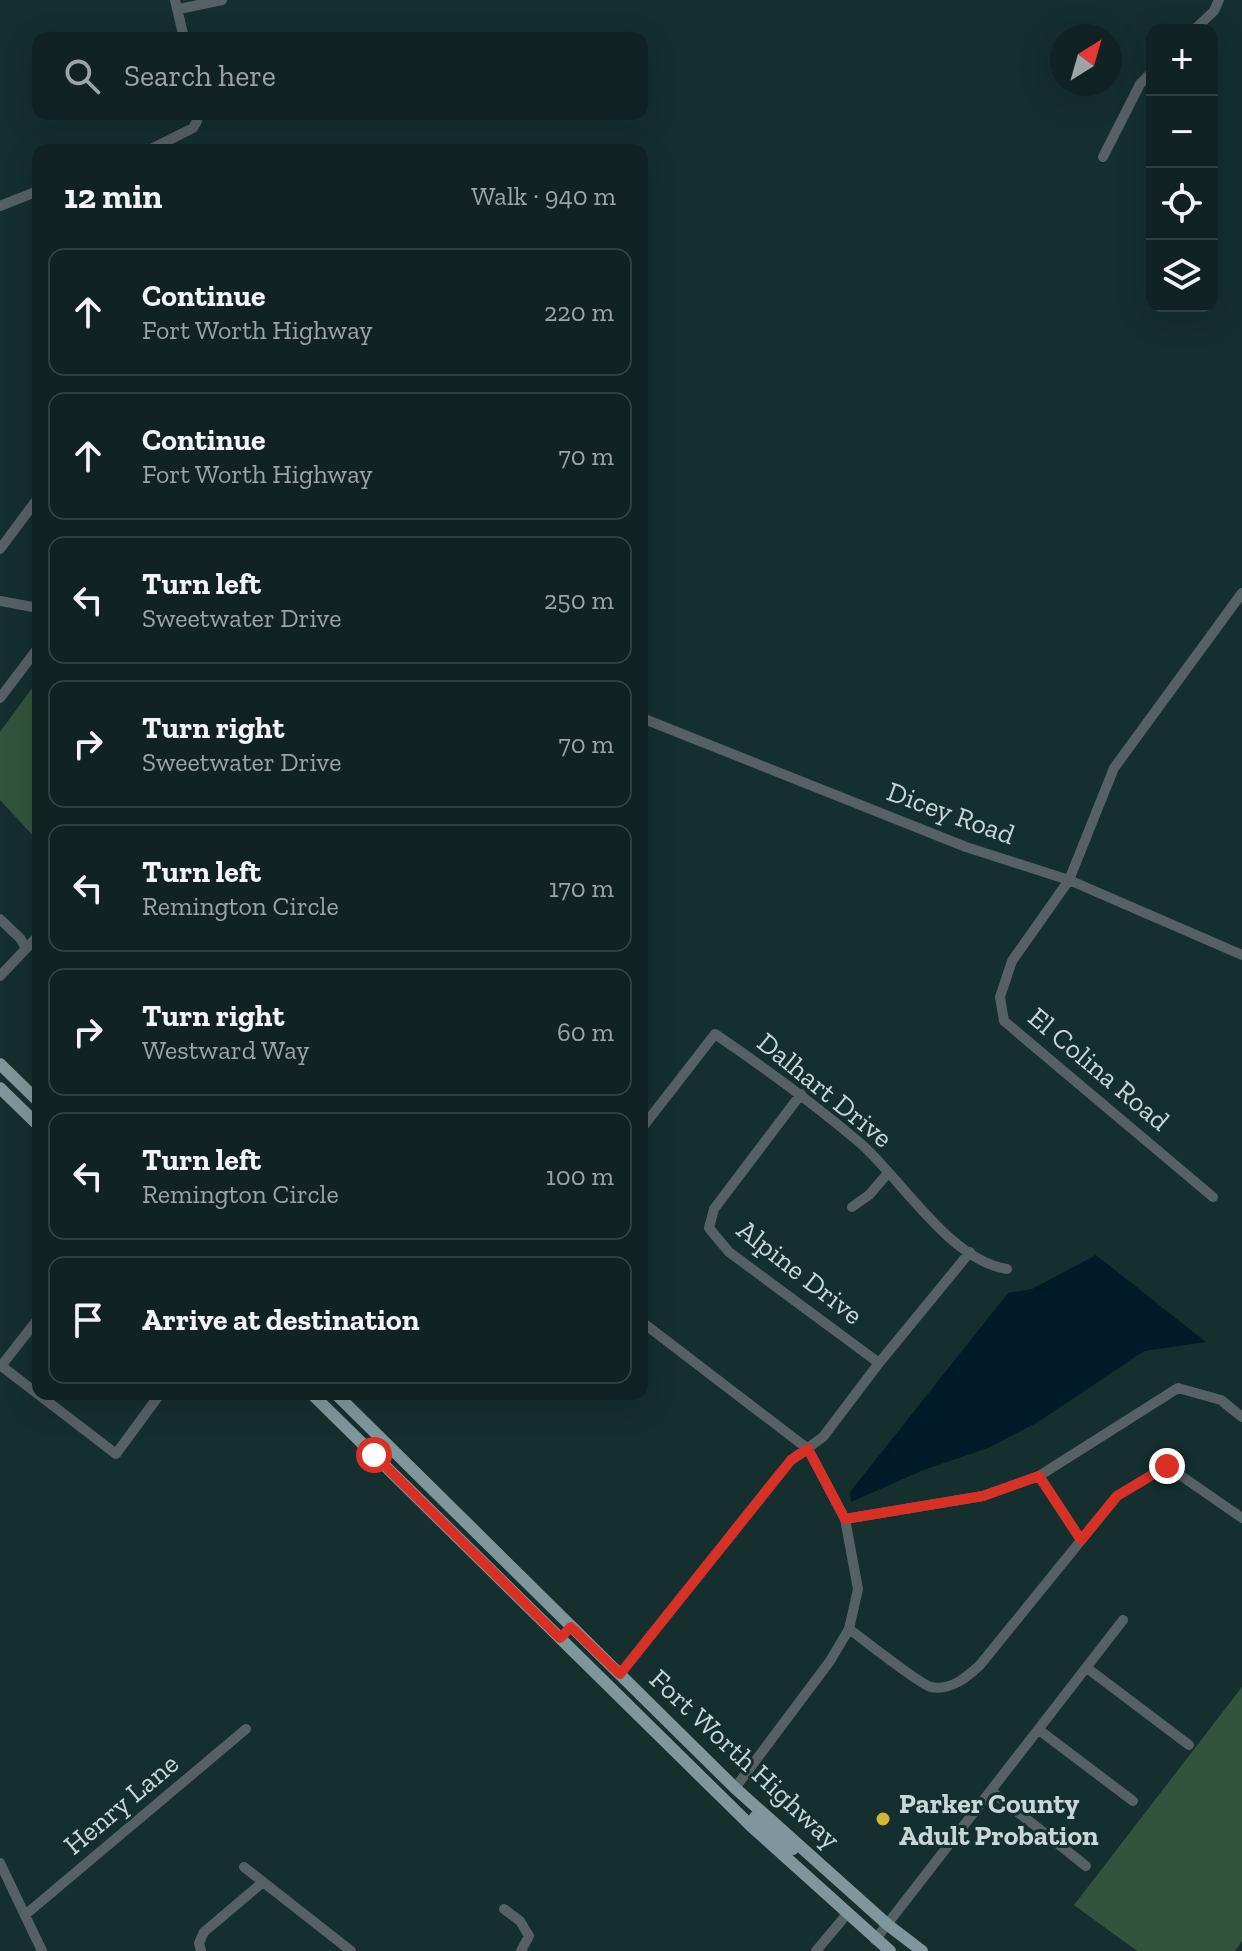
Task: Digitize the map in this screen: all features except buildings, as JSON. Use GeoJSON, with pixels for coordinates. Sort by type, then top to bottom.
{"type":"FeatureCollection","features":[{"type":"Feature","properties":{"kind":"main road"},"geometry":{"type":"LineString","coordinates":[[0,1064],[32,1095]]}},
{"type":"Feature","properties":{"kind":"main road"},"geometry":{"type":"LineString","coordinates":[[0,1088],[32,1119]]}},
{"type":"Feature","properties":{"kind":"main road","name":"Fort Worth Highway"},"geometry":{"type":"LineString","coordinates":[[318,1400],[734,1809],[890,1951]]}},
{"type":"Feature","properties":{"kind":"main road","name":"Fort Worth Highway"},"geometry":{"type":"LineString","coordinates":[[342,1400],[735,1788],[888,1925],[922,1951]]}},
{"type":"Feature","properties":{"kind":"main road"},"geometry":{"type":"LineString","coordinates":[[374,1455],[385,1443]]}},
{"type":"Feature","properties":{"kind":"main road"},"geometry":{"type":"LineString","coordinates":[[490,1569],[502,1557]]}},
{"type":"Feature","properties":{"kind":"main road"},"geometry":{"type":"LineString","coordinates":[[560,1638],[571,1627]]}},
{"type":"Feature","properties":{"kind":"main road"},"geometry":{"type":"LineString","coordinates":[[667,1743],[677,1745],[722,1788],[735,1788]]}},
{"type":"Feature","properties":{"kind":"main road"},"geometry":{"type":"LineString","coordinates":[[734,1809],[749,1811],[775,1836],[801,1854],[810,1856]]}},
{"type":"Feature","properties":{"kind":"street"},"geometry":{"type":"LineString","coordinates":[[183,32],[177,5],[222,0]]}},
{"type":"Feature","properties":{"kind":"street"},"geometry":{"type":"LineString","coordinates":[[1200,24],[1214,11],[1219,0]]}},
{"type":"Feature","properties":{"kind":"street"},"geometry":{"type":"LineString","coordinates":[[1103,157],[1140,84],[1146,78]]}},
{"type":"Feature","properties":{"kind":"street"},"geometry":{"type":"LineString","coordinates":[[161,144],[193,128],[197,120]]}},
{"type":"Feature","properties":{"kind":"street"},"geometry":{"type":"LineString","coordinates":[[0,206],[32,193]]}},
{"type":"Feature","properties":{"kind":"street"},"geometry":{"type":"LineString","coordinates":[[0,549],[32,506]]}},
{"type":"Feature","properties":{"kind":"street","name":"El Colina Road"},"geometry":{"type":"LineString","coordinates":[[1213,1197],[1004,1021],[1000,997],[1012,961],[1069,880],[1114,768],[1242,593]]}},
{"type":"Feature","properties":{"kind":"street"},"geometry":{"type":"LineString","coordinates":[[0,601],[32,607]]}},
{"type":"Feature","properties":{"kind":"street"},"geometry":{"type":"LineString","coordinates":[[0,698],[32,656]]}},
{"type":"Feature","properties":{"kind":"street","name":"Dicey Road"},"geometry":{"type":"LineString","coordinates":[[648,720],[966,847],[1069,880],[1242,955]]}},
{"type":"Feature","properties":{"kind":"street"},"geometry":{"type":"LineString","coordinates":[[0,919],[26,948]]}},
{"type":"Feature","properties":{"kind":"street"},"geometry":{"type":"LineString","coordinates":[[0,976],[32,942]]}},
{"type":"Feature","properties":{"kind":"street","name":"Dalhart Drive"},"geometry":{"type":"LineString","coordinates":[[648,1120],[715,1034],[801,1094],[862,1145],[933,1223],[970,1252],[1007,1269]]}},
{"type":"Feature","properties":{"kind":"street","name":"Alpine Drive"},"geometry":{"type":"LineString","coordinates":[[801,1094],[714,1209],[709,1228],[729,1252],[879,1363]]}},
{"type":"Feature","properties":{"kind":"street"},"geometry":{"type":"LineString","coordinates":[[852,1207],[869,1195],[888,1173]]}},
{"type":"Feature","properties":{"kind":"street"},"geometry":{"type":"LineString","coordinates":[[620,1674],[791,1460],[823,1437],[970,1252]]}},
{"type":"Feature","properties":{"kind":"street"},"geometry":{"type":"LineString","coordinates":[[32,1327],[1,1366],[32,1388]]}},
{"type":"Feature","properties":{"kind":"street"},"geometry":{"type":"LineString","coordinates":[[648,1327],[808,1449],[845,1519],[858,1589],[849,1629],[830,1661],[735,1788]]}},
{"type":"Feature","properties":{"kind":"street"},"geometry":{"type":"LineString","coordinates":[[845,1519],[983,1496],[1039,1476],[1178,1388],[1221,1400],[1242,1417]]}},
{"type":"Feature","properties":{"kind":"street"},"geometry":{"type":"LineString","coordinates":[[49,1400],[116,1454],[156,1400]]}},
{"type":"Feature","properties":{"kind":"street"},"geometry":{"type":"LineString","coordinates":[[849,1629],[929,1687],[946,1687],[963,1680],[980,1665],[1117,1496],[1167,1466],[1242,1518]]}},
{"type":"Feature","properties":{"kind":"street"},"geometry":{"type":"LineString","coordinates":[[1039,1476],[1081,1540]]}},
{"type":"Feature","properties":{"kind":"street"},"geometry":{"type":"LineString","coordinates":[[875,1940],[1123,1620]]}},
{"type":"Feature","properties":{"kind":"street"},"geometry":{"type":"LineString","coordinates":[[1087,1668],[1189,1745]]}},
{"type":"Feature","properties":{"kind":"street","name":"Henry Lane"},"geometry":{"type":"LineString","coordinates":[[25,1915],[246,1729]]}},
{"type":"Feature","properties":{"kind":"street"},"geometry":{"type":"LineString","coordinates":[[1039,1730],[1133,1801]]}},
{"type":"Feature","properties":{"kind":"street"},"geometry":{"type":"LineString","coordinates":[[991,1791],[1086,1866]]}},
{"type":"Feature","properties":{"kind":"street"},"geometry":{"type":"LineString","coordinates":[[0,1863],[42,1951]]}},
{"type":"Feature","properties":{"kind":"street"},"geometry":{"type":"LineString","coordinates":[[244,1867],[351,1951]]}},
{"type":"Feature","properties":{"kind":"street"},"geometry":{"type":"LineString","coordinates":[[201,1951],[199,1943],[204,1932],[263,1882]]}},
{"type":"Feature","properties":{"kind":"street"},"geometry":{"type":"LineString","coordinates":[[504,1909],[520,1921],[529,1936],[521,1951]]}},
{"type":"Feature","properties":{"kind":"street"},"geometry":{"type":"LineString","coordinates":[[816,1951],[847,1914]]}},
{"type":"Feature","properties":{"kind":"green space"},"geometry":{"type":"Polygon","coordinates":[[[32,688],[32,835],[0,800],[0,732],[32,688]]]}},
{"type":"Feature","properties":{"kind":"green space"},"geometry":{"type":"Polygon","coordinates":[[[1242,1687],[1242,1941],[1235,1951],[1137,1951],[1074,1905],[1242,1687]]]}},
{"type":"Feature","properties":{"kind":"water"},"geometry":{"type":"Polygon","coordinates":[[[1096,1255],[1206,1342],[1144,1351],[1038,1422],[988,1448],[921,1471],[851,1502],[850,1492],[1008,1293],[1032,1289],[1096,1255]]]}},
{"type":"Feature","properties":{"kind":"place","name":"Parker County Adult Probation"},"geometry":{"type":"Point","coordinates":[883,1819]}},
{"type":"Feature","properties":{"kind":"route"},"geometry":{"type":"LineString","coordinates":[[374,1455],[560,1638],[571,1627],[620,1674],[791,1460],[808,1449],[845,1519],[983,1496],[1039,1476],[1081,1540],[1117,1496],[1167,1466]]}}]}
